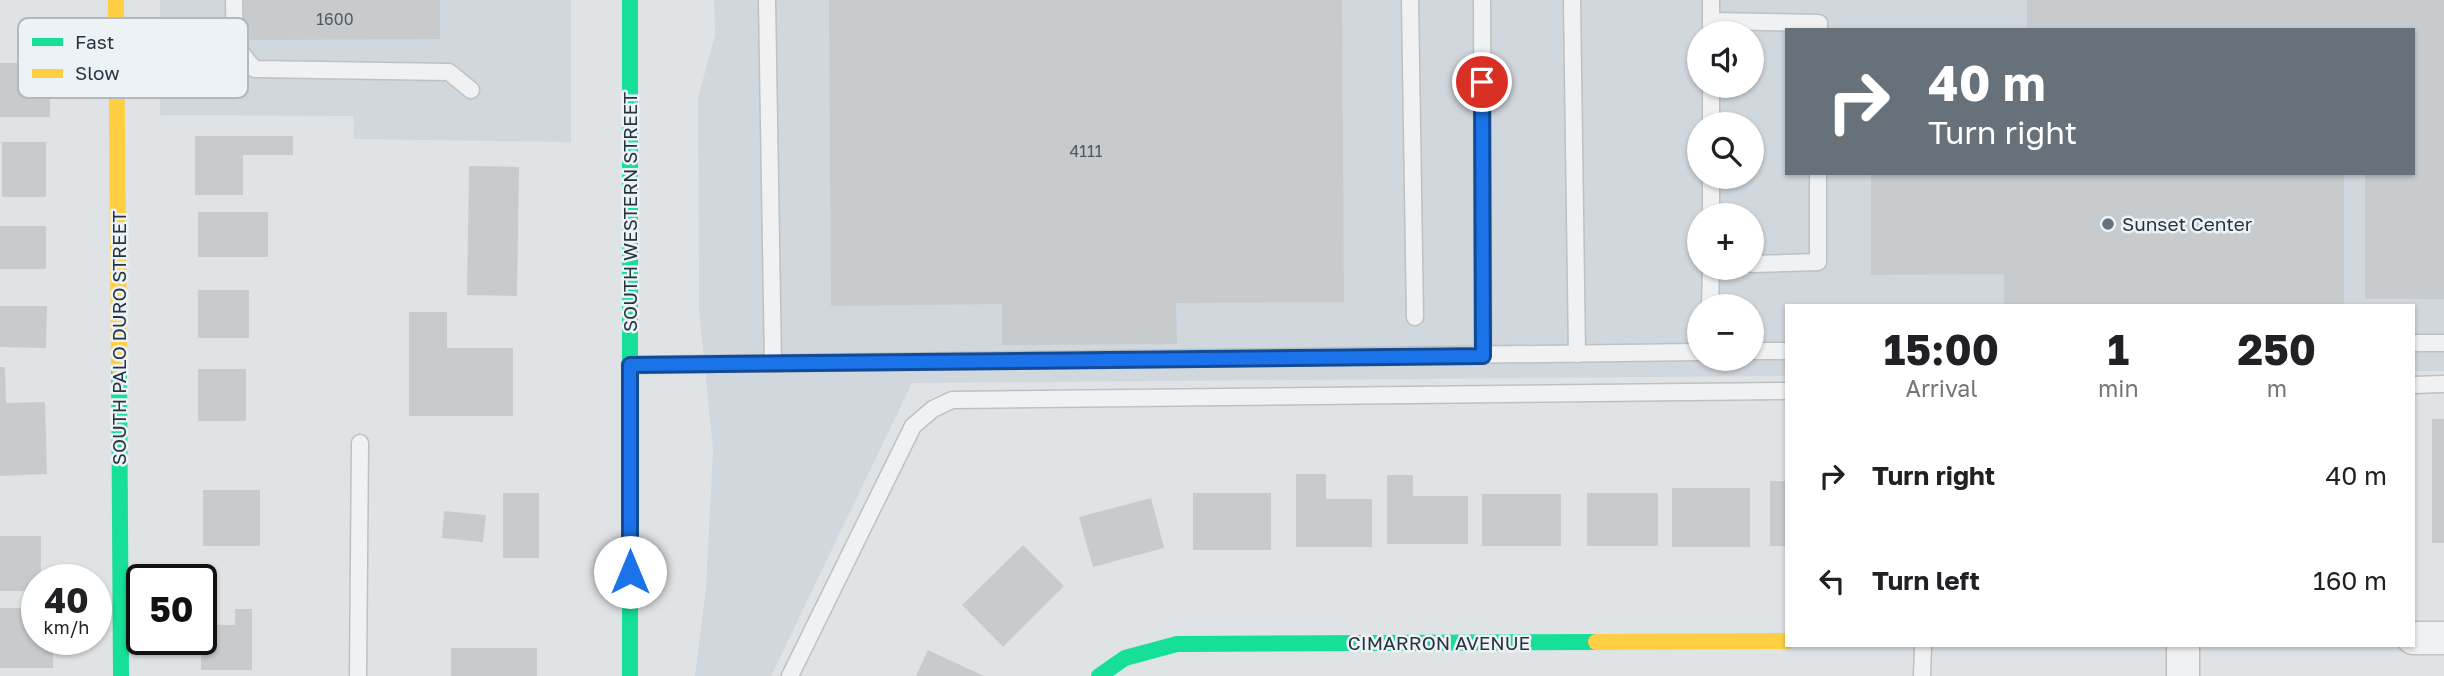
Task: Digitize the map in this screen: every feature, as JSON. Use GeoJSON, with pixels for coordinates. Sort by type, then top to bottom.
{"type":"FeatureCollection","features":[{"type":"Feature","properties":{"kind":"street","name":"SOUTH PALO DURO STREET"},"geometry":{"type":"LineString","coordinates":[[117,0],[117,18]]}},
{"type":"Feature","properties":{"kind":"street","name":"SOUTH WESTERN STREET"},"geometry":{"type":"LineString","coordinates":[[630,0],[630,676]]}},
{"type":"Feature","properties":{"kind":"street","name":"SOUTH PALO DURO STREET"},"geometry":{"type":"LineString","coordinates":[[118,98],[121,676]]}},
{"type":"Feature","properties":{"kind":"street"},"geometry":{"type":"LineString","coordinates":[[2415,638],[2444,638]]}},
{"type":"Feature","properties":{"kind":"street","name":"CIMARRON AVENUE"},"geometry":{"type":"LineString","coordinates":[[1099,676],[1108,666],[1144,651],[1177,644],[1785,641]]}},
{"type":"Feature","properties":{"kind":"street"},"geometry":{"type":"LineString","coordinates":[[2183,647],[2183,676]]}},
{"type":"Feature","properties":{"kind":"lane"},"geometry":{"type":"LineString","coordinates":[[234,0],[234,18]]}},
{"type":"Feature","properties":{"kind":"lane"},"geometry":{"type":"LineString","coordinates":[[767,0],[773,364]]}},
{"type":"Feature","properties":{"kind":"lane"},"geometry":{"type":"LineString","coordinates":[[1410,0],[1415,317]]}},
{"type":"Feature","properties":{"kind":"lane"},"geometry":{"type":"LineString","coordinates":[[1482,0],[1483,356]]}},
{"type":"Feature","properties":{"kind":"lane"},"geometry":{"type":"LineString","coordinates":[[1572,0],[1577,354]]}},
{"type":"Feature","properties":{"kind":"lane"},"geometry":{"type":"LineString","coordinates":[[1711,0],[1711,21]]}},
{"type":"Feature","properties":{"kind":"lane"},"geometry":{"type":"LineString","coordinates":[[1764,25],[1819,23],[1819,28]]}},
{"type":"Feature","properties":{"kind":"lane"},"geometry":{"type":"LineString","coordinates":[[248,63],[255,69],[449,72],[471,90]]}},
{"type":"Feature","properties":{"kind":"lane"},"geometry":{"type":"LineString","coordinates":[[1764,264],[1818,262],[1818,175]]}},
{"type":"Feature","properties":{"kind":"lane"},"geometry":{"type":"LineString","coordinates":[[2415,343],[2444,343]]}},
{"type":"Feature","properties":{"kind":"lane"},"geometry":{"type":"LineString","coordinates":[[1764,351],[1785,351]]}},
{"type":"Feature","properties":{"kind":"lane"},"geometry":{"type":"LineString","coordinates":[[630,365],[1687,352]]}},
{"type":"Feature","properties":{"kind":"lane"},"geometry":{"type":"LineString","coordinates":[[2415,385],[2444,384]]}},
{"type":"Feature","properties":{"kind":"lane"},"geometry":{"type":"LineString","coordinates":[[790,676],[913,426],[933,409],[952,400],[1785,391]]}},
{"type":"Feature","properties":{"kind":"lane"},"geometry":{"type":"LineString","coordinates":[[358,676],[360,443]]}},
{"type":"Feature","properties":{"kind":"lane"},"geometry":{"type":"LineString","coordinates":[[1922,676],[1923,647]]}},
{"type":"Feature","properties":{"kind":"shaded area"},"geometry":{"type":"Polygon","coordinates":[[[160,0],[571,0],[571,142],[354,139],[353,116],[160,115],[160,98],[248,98],[248,18],[160,18],[160,0]]]}},
{"type":"Feature","properties":{"kind":"shaded area"},"geometry":{"type":"Polygon","coordinates":[[[714,0],[2444,0],[2444,371],[2415,371],[2415,304],[1785,304],[1785,376],[912,383],[771,676],[695,676],[706,588],[713,450],[699,310],[698,98],[715,35],[714,0]]]}},
{"type":"Feature","properties":{"kind":"building"},"geometry":{"type":"Polygon","coordinates":[[[229,0],[440,0],[440,39],[248,40],[248,18],[229,18],[229,0]]]}},
{"type":"Feature","properties":{"kind":"building"},"geometry":{"type":"Polygon","coordinates":[[[829,0],[1342,0],[1344,302],[1176,303],[1177,344],[1002,345],[1002,304],[831,306],[829,0]]]}},
{"type":"Feature","properties":{"kind":"building"},"geometry":{"type":"Polygon","coordinates":[[[2027,0],[2444,0],[2444,299],[2365,299],[2365,175],[2415,175],[2415,28],[2027,28],[2027,0]]]}},
{"type":"Feature","properties":{"kind":"building"},"geometry":{"type":"Polygon","coordinates":[[[0,63],[18,63],[18,98],[50,98],[50,117],[0,117],[0,63]]]}},
{"type":"Feature","properties":{"kind":"building"},"geometry":{"type":"Polygon","coordinates":[[[195,136],[293,136],[293,155],[243,155],[243,195],[195,195],[195,136]]]}},
{"type":"Feature","properties":{"kind":"building"},"geometry":{"type":"Polygon","coordinates":[[[2,142],[46,142],[46,197],[2,197],[2,142]]]}},
{"type":"Feature","properties":{"kind":"building"},"geometry":{"type":"Polygon","coordinates":[[[469,166],[519,167],[517,296],[467,295],[469,166]]]}},
{"type":"Feature","properties":{"kind":"building","name":"Sunset Center"},"geometry":{"type":"Polygon","coordinates":[[[1871,175],[2344,175],[2344,304],[2004,304],[2004,274],[1871,275],[1871,175]]]}},
{"type":"Feature","properties":{"kind":"building"},"geometry":{"type":"Polygon","coordinates":[[[198,212],[268,212],[268,257],[198,257],[198,212]]]}},
{"type":"Feature","properties":{"kind":"building"},"geometry":{"type":"Polygon","coordinates":[[[0,226],[46,226],[46,269],[0,269],[0,226]]]}},
{"type":"Feature","properties":{"kind":"building"},"geometry":{"type":"Polygon","coordinates":[[[198,290],[249,290],[249,338],[198,338],[198,290]]]}},
{"type":"Feature","properties":{"kind":"building"},"geometry":{"type":"Polygon","coordinates":[[[0,306],[47,306],[46,348],[0,347],[0,306]]]}},
{"type":"Feature","properties":{"kind":"building"},"geometry":{"type":"Polygon","coordinates":[[[409,312],[447,312],[447,348],[513,348],[513,416],[409,416],[409,312]]]}},
{"type":"Feature","properties":{"kind":"building"},"geometry":{"type":"Polygon","coordinates":[[[0,367],[5,367],[6,403],[45,402],[47,474],[0,476],[0,367]]]}},
{"type":"Feature","properties":{"kind":"building"},"geometry":{"type":"Polygon","coordinates":[[[198,369],[246,369],[246,421],[198,421],[198,369]]]}},
{"type":"Feature","properties":{"kind":"building"},"geometry":{"type":"Polygon","coordinates":[[[2432,419],[2444,419],[2444,543],[2432,543],[2432,419]]]}},
{"type":"Feature","properties":{"kind":"building"},"geometry":{"type":"Polygon","coordinates":[[[1296,474],[1326,474],[1326,499],[1372,499],[1372,547],[1296,547],[1296,474]]]}},
{"type":"Feature","properties":{"kind":"building"},"geometry":{"type":"Polygon","coordinates":[[[1387,475],[1413,475],[1413,496],[1468,496],[1468,544],[1387,544],[1387,475]]]}},
{"type":"Feature","properties":{"kind":"building"},"geometry":{"type":"Polygon","coordinates":[[[1770,481],[1785,481],[1785,546],[1770,546],[1770,481]]]}},
{"type":"Feature","properties":{"kind":"building"},"geometry":{"type":"Polygon","coordinates":[[[1672,488],[1750,488],[1750,547],[1672,547],[1672,488]]]}},
{"type":"Feature","properties":{"kind":"building"},"geometry":{"type":"Polygon","coordinates":[[[203,490],[260,490],[260,546],[203,546],[203,490]]]}},
{"type":"Feature","properties":{"kind":"building"},"geometry":{"type":"Polygon","coordinates":[[[503,493],[539,493],[539,558],[503,558],[503,493]]]}},
{"type":"Feature","properties":{"kind":"building"},"geometry":{"type":"Polygon","coordinates":[[[1193,493],[1271,493],[1271,550],[1193,550],[1193,493]]]}},
{"type":"Feature","properties":{"kind":"building"},"geometry":{"type":"Polygon","coordinates":[[[1587,493],[1658,493],[1658,546],[1587,546],[1587,493]]]}},
{"type":"Feature","properties":{"kind":"building"},"geometry":{"type":"Polygon","coordinates":[[[1482,494],[1561,494],[1561,546],[1482,546],[1482,494]]]}},
{"type":"Feature","properties":{"kind":"building"},"geometry":{"type":"Polygon","coordinates":[[[1151,498],[1164,548],[1093,567],[1079,517],[1151,498]]]}},
{"type":"Feature","properties":{"kind":"building"},"geometry":{"type":"Polygon","coordinates":[[[444,511],[486,515],[483,542],[442,538],[444,511]]]}},
{"type":"Feature","properties":{"kind":"building"},"geometry":{"type":"Polygon","coordinates":[[[0,536],[41,536],[41,564],[21,564],[21,591],[0,591],[0,536]]]}},
{"type":"Feature","properties":{"kind":"building"},"geometry":{"type":"Polygon","coordinates":[[[1023,545],[1064,586],[1003,647],[962,605],[1023,545]]]}},
{"type":"Feature","properties":{"kind":"building"},"geometry":{"type":"Polygon","coordinates":[[[0,608],[21,608],[21,655],[53,655],[53,668],[0,668],[0,608]]]}},
{"type":"Feature","properties":{"kind":"building"},"geometry":{"type":"Polygon","coordinates":[[[235,609],[252,609],[252,670],[201,670],[201,655],[217,655],[217,625],[235,625],[235,609]]]}},
{"type":"Feature","properties":{"kind":"building"},"geometry":{"type":"Polygon","coordinates":[[[451,648],[537,648],[537,676],[451,676],[451,648]]]}},
{"type":"Feature","properties":{"kind":"building"},"geometry":{"type":"Polygon","coordinates":[[[928,650],[984,676],[916,676],[928,650]]]}},
{"type":"Feature","properties":{"kind":"traffic: fast"},"geometry":{"type":"LineString","coordinates":[[630,0],[630,676]]}},
{"type":"Feature","properties":{"kind":"traffic: fast"},"geometry":{"type":"LineString","coordinates":[[119,368],[121,676]]}},
{"type":"Feature","properties":{"kind":"traffic: fast"},"geometry":{"type":"LineString","coordinates":[[1099,676],[1125,658],[1177,644],[1596,642]]}},
{"type":"Feature","properties":{"kind":"traffic: slow"},"geometry":{"type":"LineString","coordinates":[[116,0],[116,18]]}},
{"type":"Feature","properties":{"kind":"traffic: slow"},"geometry":{"type":"LineString","coordinates":[[117,98],[119,368]]}},
{"type":"Feature","properties":{"kind":"traffic: slow"},"geometry":{"type":"LineString","coordinates":[[1596,642],[1785,641]]}},
{"type":"Feature","properties":{"kind":"place","name":"Sunset Center"},"geometry":{"type":"Point","coordinates":[2108,224]}},
{"type":"Feature","properties":{"kind":"route"},"geometry":{"type":"LineString","coordinates":[[630,572],[630,365],[1483,356],[1482,82]]}}]}
